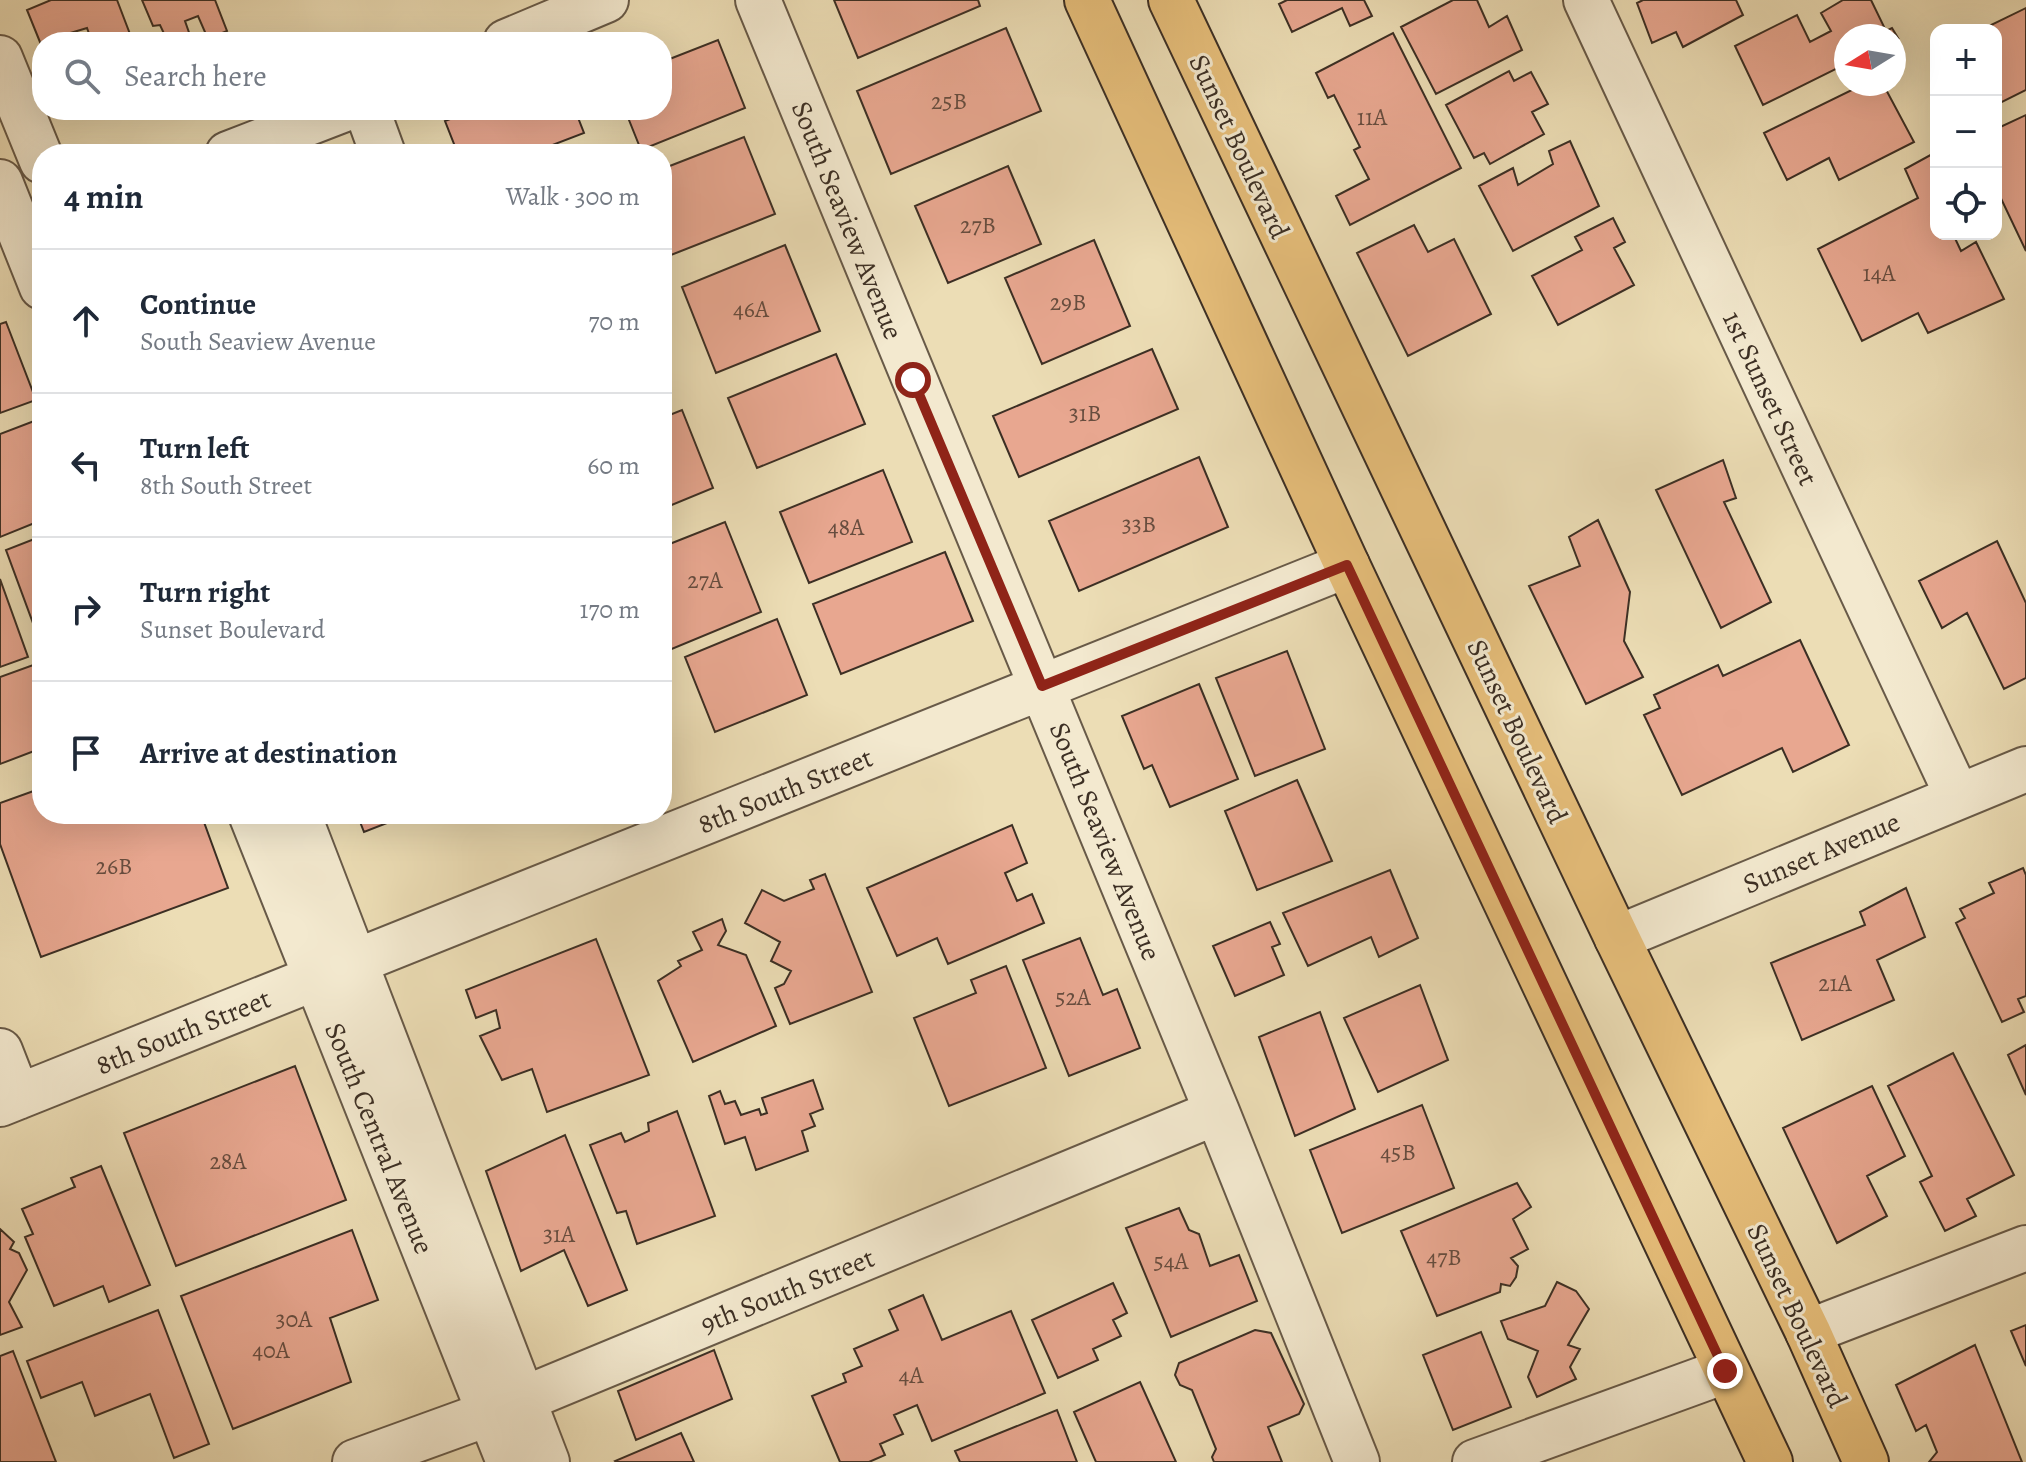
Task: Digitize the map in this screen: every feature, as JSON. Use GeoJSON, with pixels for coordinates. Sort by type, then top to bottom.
{"type":"FeatureCollection","features":[{"type":"Feature","properties":{"kind":"main road"},"geometry":{"type":"LineString","coordinates":[[1087,0],[1347,565],[1770,1462]]}},
{"type":"Feature","properties":{"kind":"main road","name":"Sunset Boulevard"},"geometry":{"type":"LineString","coordinates":[[1171,0],[1808,1332],[1866,1462]]}},
{"type":"Feature","properties":{"kind":"street"},"geometry":{"type":"LineString","coordinates":[[530,32],[606,0]]}},
{"type":"Feature","properties":{"kind":"street","name":"South Seaview Avenue"},"geometry":{"type":"LineString","coordinates":[[758,0],[1217,1112],[1357,1462]]}},
{"type":"Feature","properties":{"kind":"street","name":"1st Sunset Street"},"geometry":{"type":"LineString","coordinates":[[1586,0],[1957,795]]}},
{"type":"Feature","properties":{"kind":"street"},"geometry":{"type":"LineString","coordinates":[[0,58],[35,144]]}},
{"type":"Feature","properties":{"kind":"street"},"geometry":{"type":"LineString","coordinates":[[254,144],[316,120]]}},
{"type":"Feature","properties":{"kind":"street"},"geometry":{"type":"LineString","coordinates":[[371,120],[379,144]]}},
{"type":"Feature","properties":{"kind":"street"},"geometry":{"type":"LineString","coordinates":[[0,182],[32,262]]}},
{"type":"Feature","properties":{"kind":"street","name":"8th South Street"},"geometry":{"type":"LineString","coordinates":[[672,819],[1042,686],[1347,565]]}},
{"type":"Feature","properties":{"kind":"street","name":"Sunset Avenue"},"geometry":{"type":"LineString","coordinates":[[1617,938],[2026,769]]}},
{"type":"Feature","properties":{"kind":"street","name":"South Central Avenue"},"geometry":{"type":"LineString","coordinates":[[256,824],[336,970],[506,1406],[509,1462]]}},
{"type":"Feature","properties":{"kind":"street"},"geometry":{"type":"LineString","coordinates":[[300,824],[336,970]]}},
{"type":"Feature","properties":{"kind":"street","name":"8th South Street"},"geometry":{"type":"LineString","coordinates":[[9,1101],[336,970],[640,830]]}},
{"type":"Feature","properties":{"kind":"street"},"geometry":{"type":"LineString","coordinates":[[0,1051],[9,1101]]}},
{"type":"Feature","properties":{"kind":"street","name":"9th South Street"},"geometry":{"type":"LineString","coordinates":[[355,1462],[506,1406],[1217,1112]]}},
{"type":"Feature","properties":{"kind":"street"},"geometry":{"type":"LineString","coordinates":[[1808,1332],[2026,1248]]}},
{"type":"Feature","properties":{"kind":"street"},"geometry":{"type":"LineString","coordinates":[[1475,1462],[1725,1371]]}},
{"type":"Feature","properties":{"kind":"street"},"geometry":{"type":"LineString","coordinates":[[506,1406],[547,1462]]}},
{"type":"Feature","properties":{"kind":"building"},"geometry":{"type":"Polygon","coordinates":[[[51,0],[117,0],[129,32],[88,32],[87,28],[74,32],[36,32],[27,10],[51,0]]]}},
{"type":"Feature","properties":{"kind":"building"},"geometry":{"type":"Polygon","coordinates":[[[142,0],[215,0],[227,31],[205,32],[198,16],[185,21],[189,32],[163,32],[160,25],[153,26],[142,0]]]}},
{"type":"Feature","properties":{"kind":"building"},"geometry":{"type":"Polygon","coordinates":[[[834,0],[978,0],[980,6],[858,58],[834,0]]]}},
{"type":"Feature","properties":{"kind":"building"},"geometry":{"type":"Polygon","coordinates":[[[1287,0],[1364,0],[1372,16],[1350,26],[1342,8],[1292,32],[1279,4],[1287,0]]]}},
{"type":"Feature","properties":{"kind":"building"},"geometry":{"type":"Polygon","coordinates":[[[1453,0],[1477,0],[1489,27],[1507,16],[1522,50],[1436,94],[1401,27],[1453,0]]]}},
{"type":"Feature","properties":{"kind":"building"},"geometry":{"type":"Polygon","coordinates":[[[1643,0],[1736,0],[1743,15],[1683,47],[1676,32],[1652,43],[1637,3],[1643,0]]]}},
{"type":"Feature","properties":{"kind":"building"},"geometry":{"type":"Polygon","coordinates":[[[1843,0],[1871,0],[1883,24],[1834,24],[1834,70],[1763,105],[1735,46],[1797,15],[1810,42],[1831,31],[1821,13],[1843,0]]]}},
{"type":"Feature","properties":{"kind":"building"},"geometry":{"type":"Polygon","coordinates":[[[2026,8],[2026,90],[2002,102],[2002,24],[1993,24],[2026,8]]]}},
{"type":"Feature","properties":{"kind":"building"},"geometry":{"type":"Polygon","coordinates":[[[1006,28],[1041,111],[891,174],[857,91],[1006,28]]]}},
{"type":"Feature","properties":{"kind":"building"},"geometry":{"type":"Polygon","coordinates":[[[1393,33],[1461,168],[1350,225],[1336,196],[1369,179],[1354,150],[1360,147],[1334,95],[1328,98],[1316,73],[1393,33]]]}},
{"type":"Feature","properties":{"kind":"building"},"geometry":{"type":"Polygon","coordinates":[[[718,40],[745,108],[656,144],[639,144],[629,120],[672,120],[672,58],[718,40]]]}},
{"type":"Feature","properties":{"kind":"building"},"geometry":{"type":"Polygon","coordinates":[[[1509,71],[1514,81],[1531,72],[1548,104],[1532,112],[1544,134],[1490,164],[1484,153],[1474,158],[1446,105],[1509,71]]]}},
{"type":"Feature","properties":{"kind":"building"},"geometry":{"type":"Polygon","coordinates":[[[1840,96],[1889,96],[1914,142],[1839,180],[1829,158],[1787,180],[1764,133],[1840,96]]]}},
{"type":"Feature","properties":{"kind":"building"},"geometry":{"type":"Polygon","coordinates":[[[2026,115],[2026,251],[2002,201],[2002,126],[2026,115]]]}},
{"type":"Feature","properties":{"kind":"building"},"geometry":{"type":"Polygon","coordinates":[[[579,120],[584,133],[555,144],[454,144],[445,121],[579,120]]]}},
{"type":"Feature","properties":{"kind":"building"},"geometry":{"type":"Polygon","coordinates":[[[744,137],[775,214],[672,255],[672,165],[744,137]]]}},
{"type":"Feature","properties":{"kind":"building"},"geometry":{"type":"Polygon","coordinates":[[[1570,141],[1599,206],[1513,251],[1479,186],[1513,168],[1518,185],[1553,164],[1549,151],[1570,141]]]}},
{"type":"Feature","properties":{"kind":"building"},"geometry":{"type":"Polygon","coordinates":[[[1930,155],[1930,240],[1956,240],[1961,251],[1976,242],[2004,299],[1928,333],[1918,313],[1862,341],[1818,249],[1918,198],[1905,169],[1930,155]]]}},
{"type":"Feature","properties":{"kind":"building"},"geometry":{"type":"Polygon","coordinates":[[[1008,166],[1041,244],[948,283],[915,206],[1008,166]]]}},
{"type":"Feature","properties":{"kind":"building"},"geometry":{"type":"Polygon","coordinates":[[[1613,218],[1625,242],[1614,248],[1634,285],[1558,325],[1532,276],[1582,250],[1575,237],[1613,218]]]}},
{"type":"Feature","properties":{"kind":"building"},"geometry":{"type":"Polygon","coordinates":[[[1414,225],[1428,252],[1454,239],[1491,314],[1408,356],[1357,253],[1414,225]]]}},
{"type":"Feature","properties":{"kind":"building"},"geometry":{"type":"Polygon","coordinates":[[[1094,240],[1130,326],[1042,364],[1005,278],[1094,240]]]}},
{"type":"Feature","properties":{"kind":"building"},"geometry":{"type":"Polygon","coordinates":[[[785,245],[820,331],[716,373],[682,287],[785,245]]]}},
{"type":"Feature","properties":{"kind":"building"},"geometry":{"type":"Polygon","coordinates":[[[6,322],[32,390],[32,401],[0,413],[0,324],[6,322]]]}},
{"type":"Feature","properties":{"kind":"building"},"geometry":{"type":"Polygon","coordinates":[[[1152,349],[1178,409],[1019,477],[993,416],[1152,349]]]}},
{"type":"Feature","properties":{"kind":"building"},"geometry":{"type":"Polygon","coordinates":[[[836,354],[865,424],[757,468],[728,398],[836,354]]]}},
{"type":"Feature","properties":{"kind":"building"},"geometry":{"type":"Polygon","coordinates":[[[682,410],[713,488],[672,505],[672,414],[682,410]]]}},
{"type":"Feature","properties":{"kind":"building"},"geometry":{"type":"Polygon","coordinates":[[[32,422],[32,524],[0,537],[0,434],[32,422]]]}},
{"type":"Feature","properties":{"kind":"building"},"geometry":{"type":"Polygon","coordinates":[[[1199,457],[1228,527],[1079,591],[1049,521],[1199,457]]]}},
{"type":"Feature","properties":{"kind":"building"},"geometry":{"type":"Polygon","coordinates":[[[1723,460],[1736,498],[1724,502],[1771,602],[1721,628],[1656,490],[1723,460]]]}},
{"type":"Feature","properties":{"kind":"building"},"geometry":{"type":"Polygon","coordinates":[[[883,470],[912,542],[809,583],[780,512],[883,470]]]}},
{"type":"Feature","properties":{"kind":"building"},"geometry":{"type":"Polygon","coordinates":[[[1598,520],[1630,592],[1624,641],[1643,677],[1586,704],[1529,586],[1580,566],[1569,537],[1598,520]]]}},
{"type":"Feature","properties":{"kind":"building"},"geometry":{"type":"Polygon","coordinates":[[[725,522],[761,612],[672,649],[672,543],[725,522]]]}},
{"type":"Feature","properties":{"kind":"building"},"geometry":{"type":"Polygon","coordinates":[[[32,540],[32,620],[6,550],[32,540]]]}},
{"type":"Feature","properties":{"kind":"building"},"geometry":{"type":"Polygon","coordinates":[[[1997,541],[2026,603],[2026,678],[2004,689],[1967,613],[1942,628],[1919,581],[1997,541]]]}},
{"type":"Feature","properties":{"kind":"building"},"geometry":{"type":"Polygon","coordinates":[[[945,552],[973,621],[841,674],[813,604],[945,552]]]}},
{"type":"Feature","properties":{"kind":"building"},"geometry":{"type":"Polygon","coordinates":[[[0,579],[28,657],[0,667],[0,579]]]}},
{"type":"Feature","properties":{"kind":"building"},"geometry":{"type":"Polygon","coordinates":[[[777,619],[807,695],[715,732],[685,657],[777,619]]]}},
{"type":"Feature","properties":{"kind":"building"},"geometry":{"type":"Polygon","coordinates":[[[1800,640],[1849,745],[1793,772],[1782,748],[1682,795],[1644,715],[1660,708],[1654,695],[1718,665],[1723,676],[1800,640]]]}},
{"type":"Feature","properties":{"kind":"building"},"geometry":{"type":"Polygon","coordinates":[[[1287,651],[1325,749],[1255,776],[1216,678],[1287,651]]]}},
{"type":"Feature","properties":{"kind":"building"},"geometry":{"type":"Polygon","coordinates":[[[32,665],[32,752],[0,764],[0,677],[32,665]]]}},
{"type":"Feature","properties":{"kind":"building"},"geometry":{"type":"Polygon","coordinates":[[[1199,684],[1238,779],[1170,807],[1152,765],[1144,769],[1122,716],[1199,684]]]}},
{"type":"Feature","properties":{"kind":"building"},"geometry":{"type":"Polygon","coordinates":[[[1297,780],[1332,861],[1257,890],[1225,811],[1297,780]]]}},
{"type":"Feature","properties":{"kind":"building"},"geometry":{"type":"Polygon","coordinates":[[[32,792],[32,824],[205,824],[228,888],[41,957],[0,844],[0,803],[32,792]]]}},
{"type":"Feature","properties":{"kind":"building"},"geometry":{"type":"Polygon","coordinates":[[[361,824],[384,824],[364,832],[361,824]]]}},
{"type":"Feature","properties":{"kind":"building"},"geometry":{"type":"Polygon","coordinates":[[[1012,825],[1027,863],[1005,873],[1017,901],[1032,894],[1044,923],[948,964],[937,938],[897,956],[867,888],[1012,825]]]}},
{"type":"Feature","properties":{"kind":"building"},"geometry":{"type":"Polygon","coordinates":[[[2023,868],[2026,875],[2026,996],[2018,999],[2024,1012],[2002,1022],[1956,923],[1965,918],[1960,909],[1994,893],[1989,883],[2023,868]]]}},
{"type":"Feature","properties":{"kind":"building"},"geometry":{"type":"Polygon","coordinates":[[[1390,870],[1418,938],[1379,957],[1371,937],[1308,966],[1283,913],[1390,870]]]}},
{"type":"Feature","properties":{"kind":"building"},"geometry":{"type":"Polygon","coordinates":[[[825,874],[872,992],[790,1024],[775,988],[784,984],[791,971],[771,961],[780,942],[745,923],[762,890],[784,901],[814,889],[810,880],[825,874]]]}},
{"type":"Feature","properties":{"kind":"building"},"geometry":{"type":"Polygon","coordinates":[[[1906,888],[1925,937],[1877,960],[1894,1000],[1802,1040],[1771,963],[1865,925],[1860,912],[1906,888]]]}},
{"type":"Feature","properties":{"kind":"building"},"geometry":{"type":"Polygon","coordinates":[[[722,919],[726,931],[718,945],[746,955],[776,1026],[693,1062],[658,981],[681,966],[678,961],[702,950],[693,932],[722,919]]]}},
{"type":"Feature","properties":{"kind":"building"},"geometry":{"type":"Polygon","coordinates":[[[1270,922],[1280,944],[1272,947],[1284,975],[1235,996],[1213,946],[1270,922]]]}},
{"type":"Feature","properties":{"kind":"building"},"geometry":{"type":"Polygon","coordinates":[[[1080,938],[1103,995],[1117,989],[1140,1048],[1069,1076],[1023,960],[1080,938]]]}},
{"type":"Feature","properties":{"kind":"building"},"geometry":{"type":"Polygon","coordinates":[[[596,939],[649,1075],[547,1112],[532,1069],[502,1080],[480,1036],[500,1028],[496,1010],[476,1018],[466,990],[596,939]]]}},
{"type":"Feature","properties":{"kind":"building"},"geometry":{"type":"Polygon","coordinates":[[[1006,966],[1046,1068],[949,1106],[914,1018],[976,993],[971,980],[1006,966]]]}},
{"type":"Feature","properties":{"kind":"building"},"geometry":{"type":"Polygon","coordinates":[[[1420,985],[1448,1060],[1378,1092],[1344,1018],[1420,985]]]}},
{"type":"Feature","properties":{"kind":"building"},"geometry":{"type":"Polygon","coordinates":[[[1320,1012],[1355,1109],[1295,1136],[1259,1037],[1320,1012]]]}},
{"type":"Feature","properties":{"kind":"building"},"geometry":{"type":"Polygon","coordinates":[[[2026,1045],[2026,1095],[2008,1055],[2026,1045]]]}},
{"type":"Feature","properties":{"kind":"building"},"geometry":{"type":"Polygon","coordinates":[[[1953,1053],[2014,1175],[1967,1199],[1976,1216],[1945,1231],[1920,1182],[1932,1176],[1888,1086],[1953,1053]]]}},
{"type":"Feature","properties":{"kind":"building"},"geometry":{"type":"Polygon","coordinates":[[[295,1066],[346,1200],[176,1266],[124,1133],[295,1066]]]}},
{"type":"Feature","properties":{"kind":"building"},"geometry":{"type":"Polygon","coordinates":[[[813,1080],[823,1109],[810,1114],[815,1126],[802,1131],[808,1151],[756,1170],[745,1137],[725,1144],[709,1096],[720,1091],[725,1104],[735,1101],[741,1115],[759,1109],[761,1115],[767,1113],[762,1098],[813,1080]]]}},
{"type":"Feature","properties":{"kind":"building"},"geometry":{"type":"Polygon","coordinates":[[[1872,1086],[1905,1156],[1867,1176],[1887,1216],[1837,1243],[1783,1128],[1872,1086]]]}},
{"type":"Feature","properties":{"kind":"building"},"geometry":{"type":"Polygon","coordinates":[[[1422,1105],[1454,1188],[1342,1233],[1310,1150],[1422,1105]]]}},
{"type":"Feature","properties":{"kind":"building"},"geometry":{"type":"Polygon","coordinates":[[[677,1111],[715,1216],[637,1244],[626,1211],[617,1213],[590,1145],[621,1133],[625,1142],[649,1131],[648,1123],[677,1111]]]}},
{"type":"Feature","properties":{"kind":"building"},"geometry":{"type":"Polygon","coordinates":[[[565,1135],[627,1290],[588,1306],[564,1250],[521,1271],[486,1171],[565,1135]]]}},
{"type":"Feature","properties":{"kind":"building"},"geometry":{"type":"Polygon","coordinates":[[[101,1166],[150,1285],[109,1302],[103,1286],[54,1306],[25,1237],[33,1234],[22,1209],[75,1187],[71,1178],[101,1166]]]}},
{"type":"Feature","properties":{"kind":"building"},"geometry":{"type":"Polygon","coordinates":[[[1517,1183],[1531,1207],[1513,1219],[1528,1249],[1511,1258],[1518,1266],[1516,1277],[1510,1286],[1501,1284],[1500,1292],[1437,1316],[1401,1231],[1517,1183]]]}},
{"type":"Feature","properties":{"kind":"building"},"geometry":{"type":"Polygon","coordinates":[[[1179,1208],[1189,1230],[1199,1234],[1210,1266],[1239,1255],[1257,1301],[1171,1337],[1126,1228],[1179,1208]]]}},
{"type":"Feature","properties":{"kind":"building"},"geometry":{"type":"Polygon","coordinates":[[[0,1229],[14,1242],[10,1249],[19,1253],[27,1270],[9,1302],[22,1327],[0,1335],[0,1229]]]}},
{"type":"Feature","properties":{"kind":"building"},"geometry":{"type":"Polygon","coordinates":[[[352,1230],[378,1300],[330,1318],[351,1382],[233,1429],[181,1296],[352,1230]]]}},
{"type":"Feature","properties":{"kind":"building"},"geometry":{"type":"Polygon","coordinates":[[[1557,1282],[1576,1291],[1589,1309],[1568,1345],[1580,1349],[1570,1367],[1576,1379],[1537,1397],[1528,1377],[1538,1351],[1508,1339],[1501,1321],[1545,1306],[1557,1282]]]}},
{"type":"Feature","properties":{"kind":"building"},"geometry":{"type":"Polygon","coordinates":[[[1113,1283],[1127,1313],[1113,1320],[1121,1336],[1093,1349],[1098,1360],[1058,1378],[1032,1320],[1113,1283]]]}},
{"type":"Feature","properties":{"kind":"building"},"geometry":{"type":"Polygon","coordinates":[[[923,1295],[942,1340],[1011,1311],[1045,1393],[932,1441],[917,1405],[894,1415],[903,1434],[880,1444],[885,1455],[869,1462],[840,1462],[812,1396],[846,1382],[843,1374],[862,1366],[854,1349],[898,1330],[889,1310],[923,1295]]]}},
{"type":"Feature","properties":{"kind":"building"},"geometry":{"type":"Polygon","coordinates":[[[158,1310],[209,1444],[174,1458],[150,1394],[95,1416],[82,1382],[41,1398],[27,1361],[158,1310]]]}},
{"type":"Feature","properties":{"kind":"building"},"geometry":{"type":"Polygon","coordinates":[[[2026,1325],[2026,1366],[2011,1331],[2026,1325]]]}},
{"type":"Feature","properties":{"kind":"building"},"geometry":{"type":"Polygon","coordinates":[[[1255,1330],[1271,1333],[1304,1404],[1299,1414],[1268,1427],[1282,1462],[1214,1462],[1212,1457],[1216,1449],[1192,1390],[1180,1385],[1175,1375],[1179,1363],[1255,1330]]]}},
{"type":"Feature","properties":{"kind":"building"},"geometry":{"type":"Polygon","coordinates":[[[1481,1332],[1511,1407],[1453,1430],[1423,1355],[1481,1332]]]}},
{"type":"Feature","properties":{"kind":"building"},"geometry":{"type":"Polygon","coordinates":[[[1975,1345],[2022,1462],[1929,1462],[1937,1452],[1926,1425],[1916,1431],[1896,1385],[1975,1345]]]}},
{"type":"Feature","properties":{"kind":"building"},"geometry":{"type":"Polygon","coordinates":[[[714,1350],[732,1399],[636,1440],[618,1391],[714,1350]]]}},
{"type":"Feature","properties":{"kind":"building"},"geometry":{"type":"Polygon","coordinates":[[[13,1351],[56,1462],[0,1462],[0,1356],[13,1351]]]}},
{"type":"Feature","properties":{"kind":"building"},"geometry":{"type":"Polygon","coordinates":[[[1140,1382],[1176,1462],[1096,1462],[1074,1412],[1140,1382]]]}},
{"type":"Feature","properties":{"kind":"building"},"geometry":{"type":"Polygon","coordinates":[[[1057,1410],[1077,1462],[960,1462],[955,1451],[1057,1410]]]}},
{"type":"Feature","properties":{"kind":"building"},"geometry":{"type":"Polygon","coordinates":[[[681,1433],[694,1462],[615,1461],[681,1433]]]}},
{"type":"Feature","properties":{"kind":"route"},"geometry":{"type":"LineString","coordinates":[[913,380],[1042,686],[1347,565],[1725,1371]]}}]}
